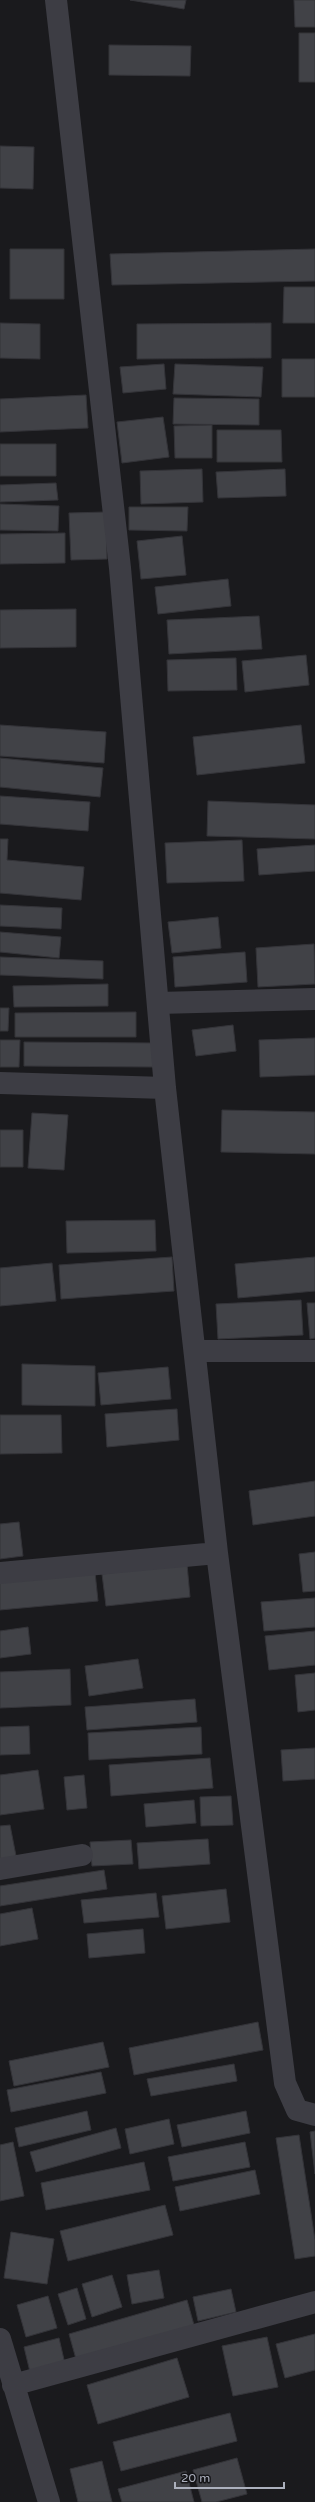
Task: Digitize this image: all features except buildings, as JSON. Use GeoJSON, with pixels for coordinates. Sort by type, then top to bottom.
{"type":"FeatureCollection","features":[{"type":"Feature","properties":{"kind":"street"},"geometry":{"type":"LineString","coordinates":[[56,0],[118,553],[165,1088],[196,1352],[217,1553],[285,2083],[297,2110],[315,2115]]}},
{"type":"Feature","properties":{"kind":"street"},"geometry":{"type":"LineString","coordinates":[[158,1003],[315,999]]}},
{"type":"Feature","properties":{"kind":"street"},"geometry":{"type":"LineString","coordinates":[[0,1084],[165,1088]]}},
{"type":"Feature","properties":{"kind":"street"},"geometry":{"type":"LineString","coordinates":[[196,1352],[315,1351]]}},
{"type":"Feature","properties":{"kind":"street"},"geometry":{"type":"LineString","coordinates":[[0,1573],[217,1553]]}},
{"type":"Feature","properties":{"kind":"street"},"geometry":{"type":"LineString","coordinates":[[0,1869],[82,1855]]}},
{"type":"Feature","properties":{"kind":"street"},"geometry":{"type":"LineString","coordinates":[[13,2385],[315,2302]]}},
{"type":"Feature","properties":{"kind":"street"},"geometry":{"type":"LineString","coordinates":[[0,2339],[49,2502]]}}]}
